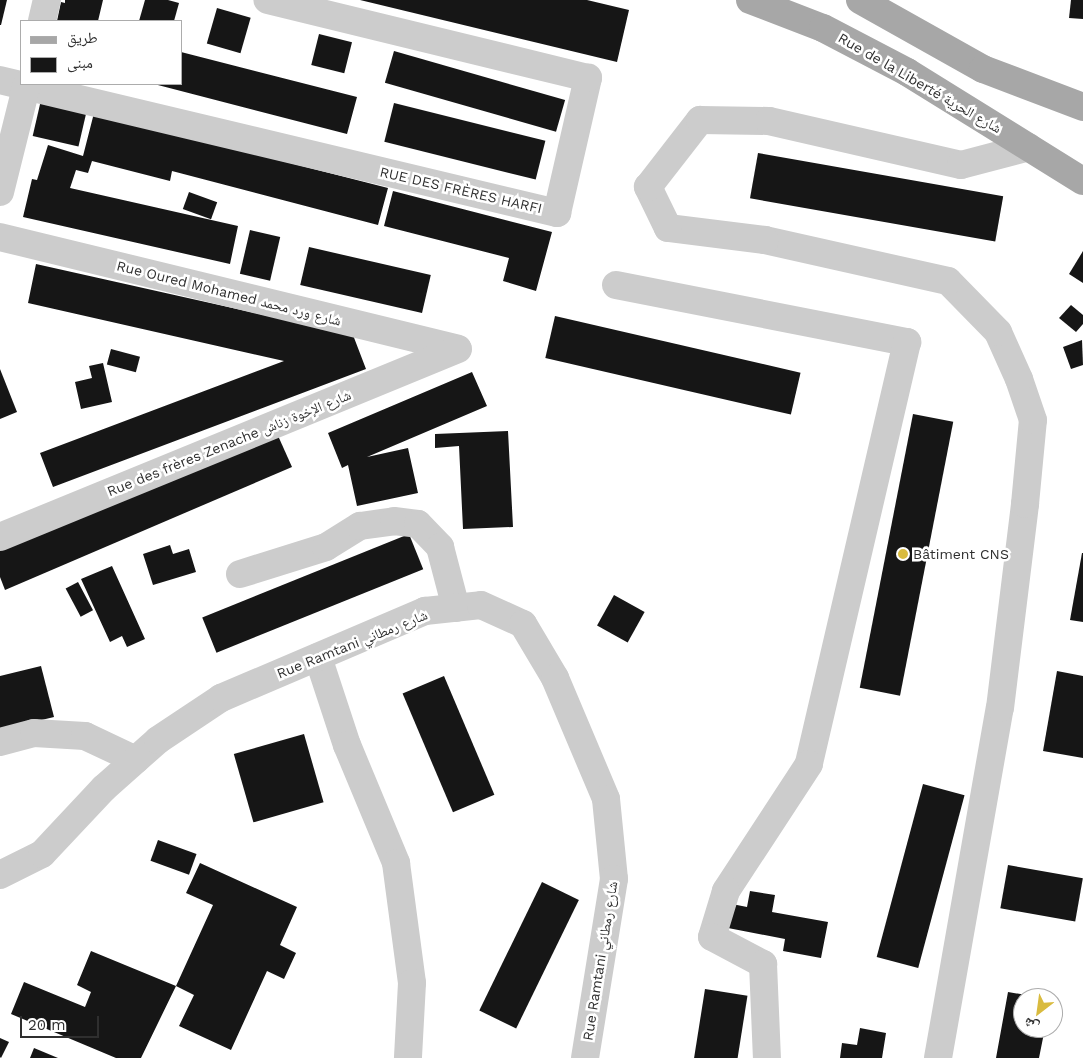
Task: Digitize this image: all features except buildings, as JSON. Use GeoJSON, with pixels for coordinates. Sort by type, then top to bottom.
{"type":"FeatureCollection","features":[{"type":"Feature","properties":{"kind":"main road","name":"Rue de la Liberté شارع الحرية"},"geometry":{"type":"LineString","coordinates":[[750,0],[823,28],[907,72],[1083,182]]}},
{"type":"Feature","properties":{"kind":"main road"},"geometry":{"type":"LineString","coordinates":[[860,0],[983,69],[1070,99],[1083,107]]}},
{"type":"Feature","properties":{"kind":"street"},"geometry":{"type":"LineString","coordinates":[[42,20],[47,0]]}},
{"type":"Feature","properties":{"kind":"street","name":"RUE DES FRÈRES HARFI"},"geometry":{"type":"LineString","coordinates":[[22,85],[557,213],[588,78],[267,0]]}},
{"type":"Feature","properties":{"kind":"street"},"geometry":{"type":"LineString","coordinates":[[0,192],[18,84]]}},
{"type":"Feature","properties":{"kind":"street"},"geometry":{"type":"LineString","coordinates":[[938,1058],[1000,708],[1025,504],[1033,420],[1019,379],[998,332],[948,281],[765,240],[668,228],[648,186],[700,120],[769,121],[961,165],[1029,147]]}},
{"type":"Feature","properties":{"kind":"street","name":"Rue Oured Mohamed شارع ورد محمد"},"geometry":{"type":"LineString","coordinates":[[0,238],[458,349]]}},
{"type":"Feature","properties":{"kind":"street"},"geometry":{"type":"LineString","coordinates":[[616,285],[907,342],[834,667],[809,764],[726,891],[712,937],[763,964],[767,1058]]}},
{"type":"Feature","properties":{"kind":"street","name":"Rue des frères Zenache شارع الإخوة زناش"},"geometry":{"type":"LineString","coordinates":[[0,537],[458,349]]}},
{"type":"Feature","properties":{"kind":"street"},"geometry":{"type":"LineString","coordinates":[[240,574],[326,547],[360,526],[394,521],[418,524],[440,548],[456,608]]}},
{"type":"Feature","properties":{"kind":"street","name":"Rue Ramtani شارع رمطاني"},"geometry":{"type":"LineString","coordinates":[[0,875],[42,854],[104,788],[158,740],[222,698],[425,611],[481,604],[523,624],[555,678],[606,799],[614,879],[585,1058]]}},
{"type":"Feature","properties":{"kind":"street"},"geometry":{"type":"LineString","coordinates":[[318,657],[347,745],[396,863],[412,983],[408,1058]]}},
{"type":"Feature","properties":{"kind":"street"},"geometry":{"type":"LineString","coordinates":[[0,742],[34,733],[85,736],[136,760]]}},
{"type":"Feature","properties":{"kind":"place","name":"Bâtiment CNS"},"geometry":{"type":"Point","coordinates":[903,554]}}]}
